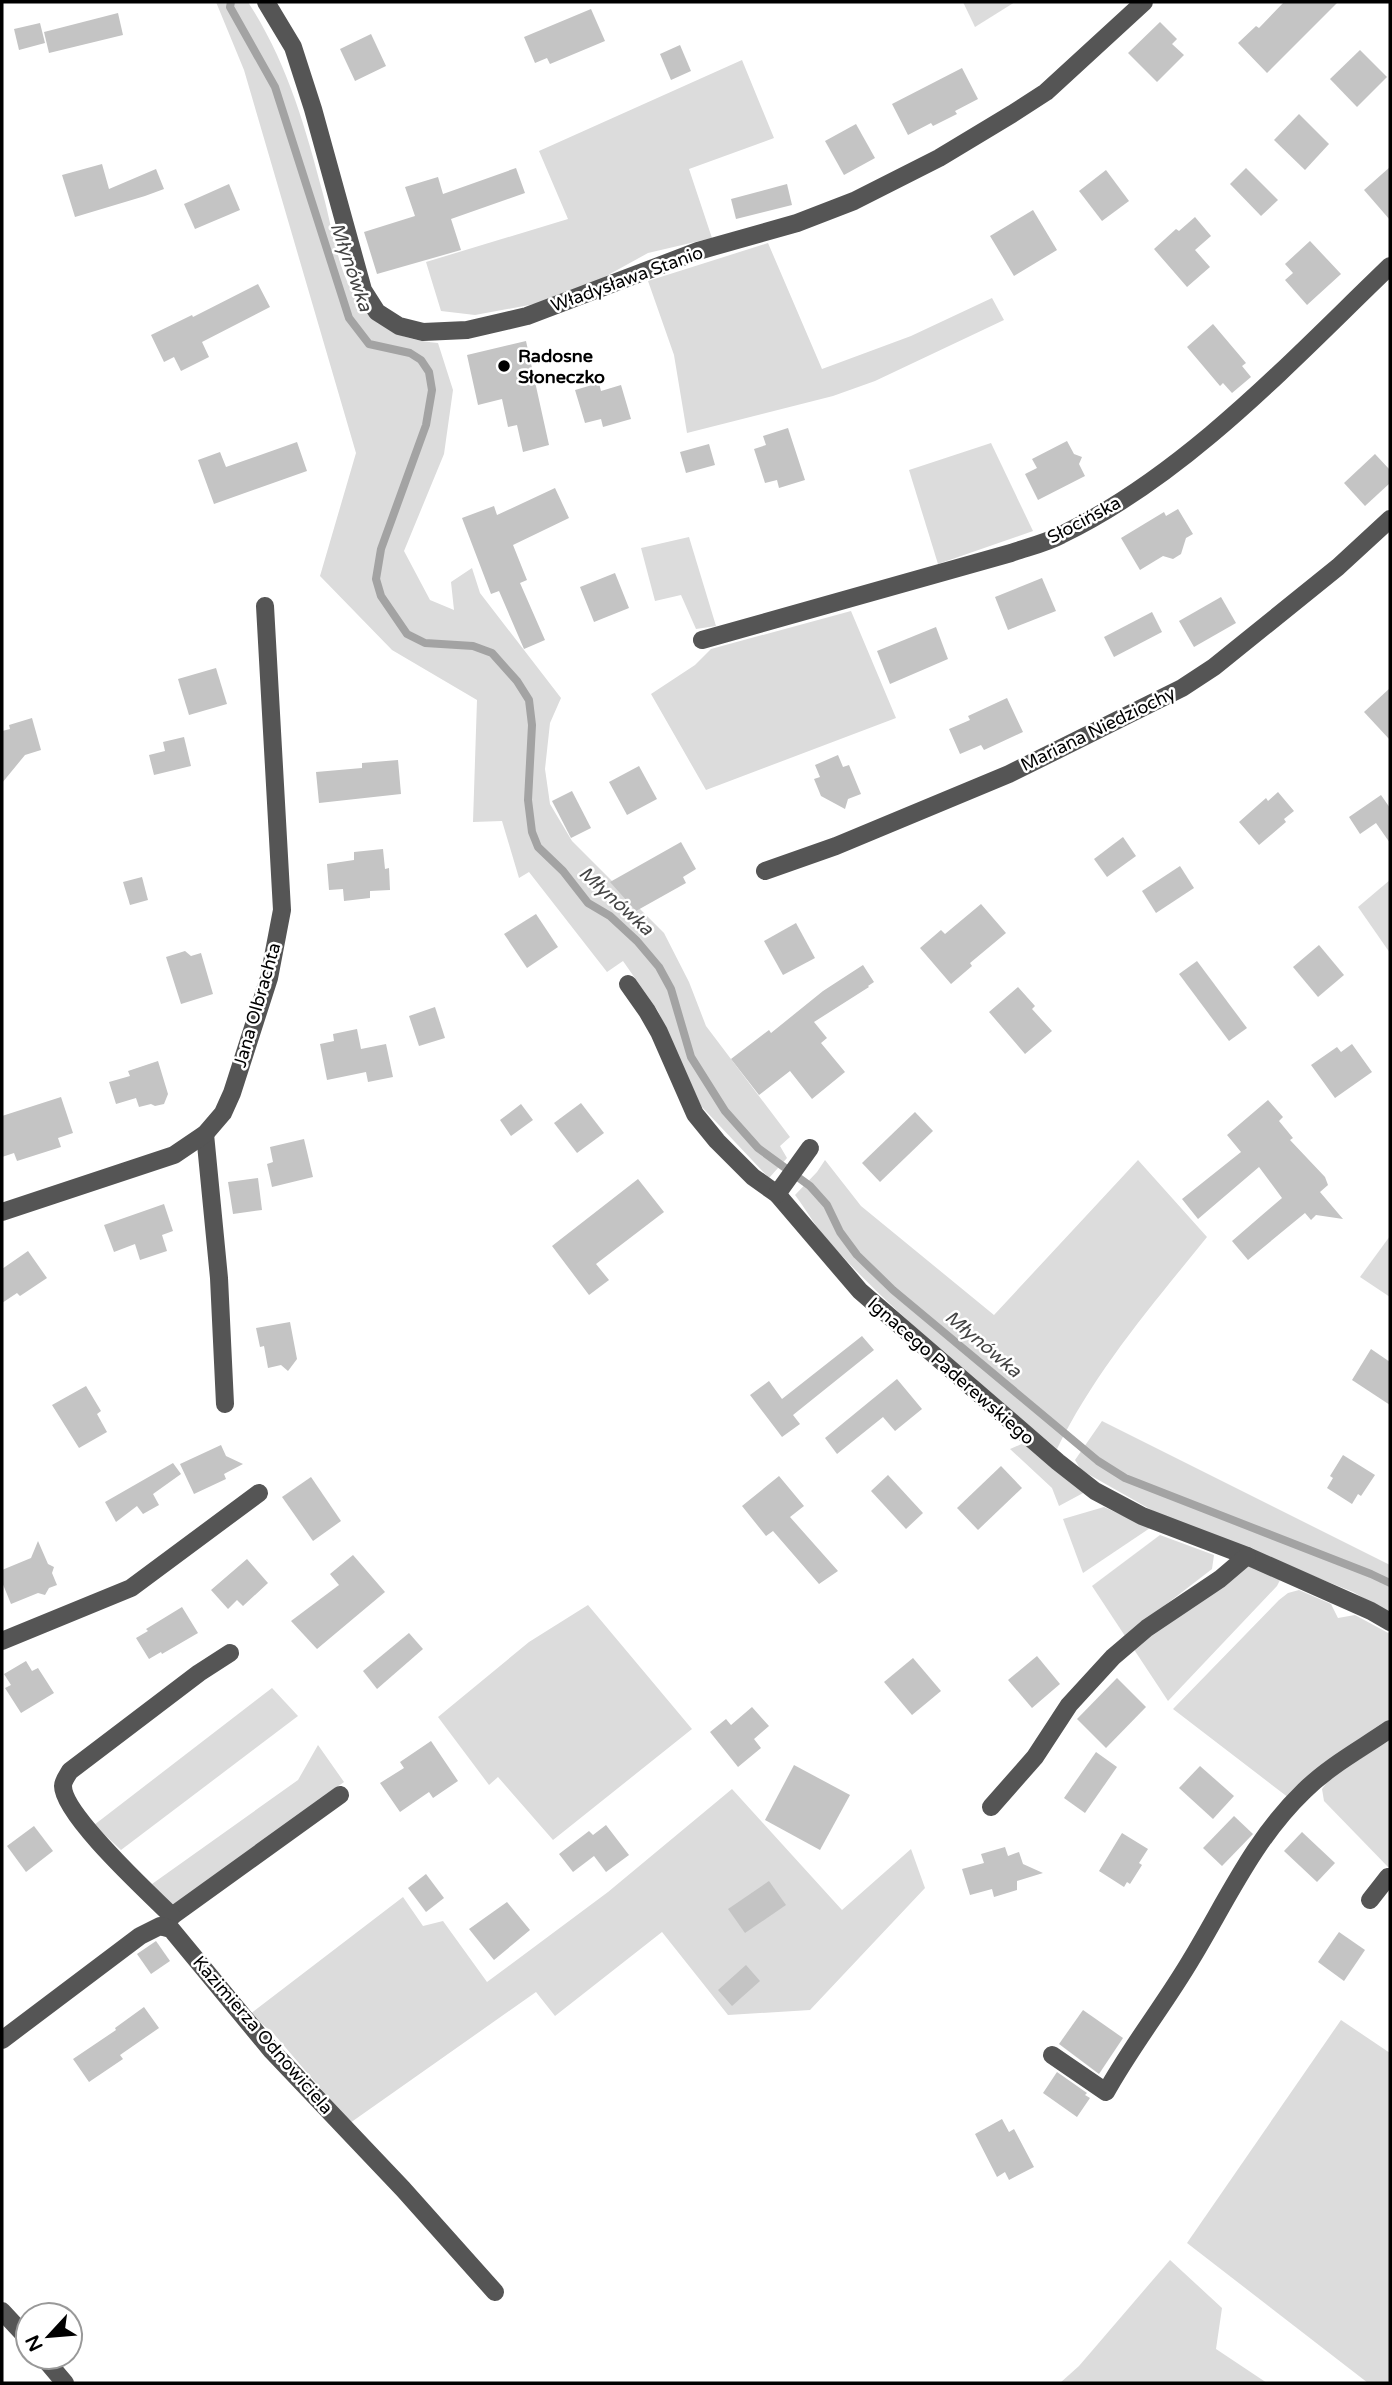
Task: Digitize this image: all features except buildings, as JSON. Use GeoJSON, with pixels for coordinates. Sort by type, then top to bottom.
{"type":"FeatureCollection","features":[{"type":"Feature","properties":{"kind":"street","name":"Władysława Stanio"},"geometry":{"type":"LineString","coordinates":[[266,2],[293,47],[363,290],[377,312],[399,326],[424,332],[467,330],[527,316],[698,251],[797,223],[853,201],[939,158],[1046,92],[1144,2]]}},
{"type":"Feature","properties":{"kind":"street","name":"Słocińska"},"geometry":{"type":"LineString","coordinates":[[702,640],[1011,553],[1059,536],[1080,525],[1150,483],[1186,455],[1275,377],[1390,265]]}},
{"type":"Feature","properties":{"kind":"street","name":"Mariana Niedziochy"},"geometry":{"type":"LineString","coordinates":[[765,872],[836,846],[1009,774],[1182,688],[1214,667],[1338,567],[1390,519]]}},
{"type":"Feature","properties":{"kind":"street","name":"Jana Olbrachta"},"geometry":{"type":"LineString","coordinates":[[2,1212],[174,1155],[205,1134],[223,1113],[232,1093],[269,978],[282,910],[265,606]]}},
{"type":"Feature","properties":{"kind":"street","name":"Ignacego Paderewskiego"},"geometry":{"type":"LineString","coordinates":[[628,984],[659,1032],[695,1114],[753,1177],[780,1190],[860,1291],[1058,1462],[1095,1491],[1142,1516],[1247,1556],[1390,1622]]}},
{"type":"Feature","properties":{"kind":"street"},"geometry":{"type":"LineString","coordinates":[[205,1134],[219,1278],[225,1404]]}},
{"type":"Feature","properties":{"kind":"street"},"geometry":{"type":"LineString","coordinates":[[780,1190],[804,1155]]}},
{"type":"Feature","properties":{"kind":"street"},"geometry":{"type":"LineString","coordinates":[[2,1642],[131,1588],[259,1493]]}},
{"type":"Feature","properties":{"kind":"street"},"geometry":{"type":"LineString","coordinates":[[991,1807],[1035,1757],[1069,1705],[1113,1657],[1147,1628],[1220,1579],[1247,1556]]}},
{"type":"Feature","properties":{"kind":"street","name":"Kazimierza Odnowiciela"},"geometry":{"type":"LineString","coordinates":[[230,1653],[199,1673],[70,1772],[63,1788],[69,1807],[168,1922],[271,2050],[395,2180],[495,2292]]}},
{"type":"Feature","properties":{"kind":"street"},"geometry":{"type":"LineString","coordinates":[[1052,2055],[1106,2092],[1192,1958],[1226,1895],[1265,1833],[1306,1788],[1390,1729]]}},
{"type":"Feature","properties":{"kind":"street"},"geometry":{"type":"LineString","coordinates":[[2,2040],[140,1936],[168,1922],[340,1795]]}},
{"type":"Feature","properties":{"kind":"street"},"geometry":{"type":"LineString","coordinates":[[1370,1900],[1388,1877]]}},
{"type":"Feature","properties":{"kind":"street"},"geometry":{"type":"LineString","coordinates":[[2,2311],[14,2324]]}},
{"type":"Feature","properties":{"kind":"shaded area"},"geometry":{"type":"Polygon","coordinates":[[[216,2],[248,2],[274,48],[302,119],[338,257],[352,291],[369,313],[388,329],[411,339],[438,343],[453,390],[444,454],[404,551],[430,600],[454,610],[451,582],[472,568],[480,593],[561,698],[550,723],[545,769],[550,804],[572,841],[664,933],[689,982],[706,1026],[790,1137],[780,1146],[787,1158],[769,1178],[701,1106],[658,1011],[623,961],[607,972],[529,872],[519,878],[502,821],[473,822],[477,700],[392,650],[320,576],[356,453],[244,70],[216,2]]]}},
{"type":"Feature","properties":{"kind":"shaded area"},"geometry":{"type":"Polygon","coordinates":[[[963,2],[1015,2],[975,27],[963,2]]]}},
{"type":"Feature","properties":{"kind":"shaded area"},"geometry":{"type":"Polygon","coordinates":[[[742,60],[774,138],[689,169],[712,238],[648,253],[599,280],[540,303],[475,315],[441,311],[426,262],[568,219],[539,151],[742,60]]]}},
{"type":"Feature","properties":{"kind":"shaded area"},"geometry":{"type":"Polygon","coordinates":[[[768,243],[822,369],[911,336],[992,298],[1004,320],[875,381],[833,396],[687,433],[674,355],[648,281],[768,243]]]}},
{"type":"Feature","properties":{"kind":"shaded area"},"geometry":{"type":"Polygon","coordinates":[[[991,443],[1033,531],[938,564],[909,470],[991,443]]]}},
{"type":"Feature","properties":{"kind":"shaded area"},"geometry":{"type":"Polygon","coordinates":[[[689,537],[716,626],[696,629],[681,595],[655,601],[641,548],[689,537]]]}},
{"type":"Feature","properties":{"kind":"shaded area"},"geometry":{"type":"Polygon","coordinates":[[[851,611],[896,718],[706,790],[651,694],[695,665],[711,649],[851,611]]]}},
{"type":"Feature","properties":{"kind":"shaded area"},"geometry":{"type":"Polygon","coordinates":[[[1390,880],[1390,953],[1358,907],[1390,880]]]}},
{"type":"Feature","properties":{"kind":"shaded area"},"geometry":{"type":"Polygon","coordinates":[[[825,1160],[861,1206],[994,1315],[1138,1160],[1207,1237],[1107,1365],[1057,1449],[911,1324],[825,1238],[795,1195],[825,1160]]]}},
{"type":"Feature","properties":{"kind":"shaded area"},"geometry":{"type":"Polygon","coordinates":[[[1390,1236],[1390,1297],[1360,1277],[1390,1236]]]}},
{"type":"Feature","properties":{"kind":"shaded area"},"geometry":{"type":"Polygon","coordinates":[[[1102,1421],[1390,1565],[1390,1613],[1353,1592],[1155,1512],[1081,1470],[1075,1460],[1102,1421]]]}},
{"type":"Feature","properties":{"kind":"shaded area"},"geometry":{"type":"Polygon","coordinates":[[[1026,1442],[1085,1492],[1059,1506],[1052,1488],[1010,1449],[1026,1442]]]}},
{"type":"Feature","properties":{"kind":"shaded area"},"geometry":{"type":"Polygon","coordinates":[[[1104,1507],[1150,1528],[1083,1573],[1063,1519],[1104,1507]]]}},
{"type":"Feature","properties":{"kind":"shaded area"},"geometry":{"type":"Polygon","coordinates":[[[1160,1535],[1214,1555],[1212,1569],[1125,1636],[1092,1586],[1160,1535]]]}},
{"type":"Feature","properties":{"kind":"shaded area"},"geometry":{"type":"Polygon","coordinates":[[[1250,1566],[1280,1580],[1277,1586],[1168,1701],[1133,1648],[1236,1572],[1250,1566]]]}},
{"type":"Feature","properties":{"kind":"shaded area"},"geometry":{"type":"Polygon","coordinates":[[[1299,1590],[1331,1604],[1338,1618],[1355,1615],[1390,1634],[1390,1719],[1326,1764],[1289,1798],[1173,1709],[1279,1600],[1288,1593],[1299,1590]]]}},
{"type":"Feature","properties":{"kind":"shaded area"},"geometry":{"type":"Polygon","coordinates":[[[588,1605],[692,1729],[553,1840],[498,1777],[489,1785],[438,1717],[529,1642],[588,1605]]]}},
{"type":"Feature","properties":{"kind":"shaded area"},"geometry":{"type":"Polygon","coordinates":[[[272,1688],[298,1716],[121,1850],[94,1825],[272,1688]]]}},
{"type":"Feature","properties":{"kind":"shaded area"},"geometry":{"type":"Polygon","coordinates":[[[1390,1740],[1390,1869],[1324,1801],[1322,1789],[1331,1777],[1390,1740]]]}},
{"type":"Feature","properties":{"kind":"shaded area"},"geometry":{"type":"Polygon","coordinates":[[[318,1745],[344,1782],[172,1908],[152,1884],[298,1780],[318,1745]]]}},
{"type":"Feature","properties":{"kind":"shaded area"},"geometry":{"type":"Polygon","coordinates":[[[732,1789],[842,1910],[911,1849],[925,1888],[810,2010],[728,2015],[662,1932],[555,2016],[536,1992],[350,2123],[274,2034],[250,2014],[403,1897],[423,1926],[443,1921],[487,1982],[608,1892],[732,1789]]]}},
{"type":"Feature","properties":{"kind":"shaded area"},"geometry":{"type":"Polygon","coordinates":[[[1341,2020],[1390,2053],[1390,2383],[1368,2383],[1187,2243],[1341,2020]]]}},
{"type":"Feature","properties":{"kind":"shaded area"},"geometry":{"type":"Polygon","coordinates":[[[1170,2260],[1222,2308],[1216,2349],[1267,2383],[1060,2383],[1079,2366],[1170,2260]]]}},
{"type":"Feature","properties":{"kind":"waterway","name":"Młynówka"},"geometry":{"type":"LineString","coordinates":[[231,2],[230,7],[275,87],[349,318],[369,344],[410,353],[421,360],[429,372],[432,390],[426,425],[381,549],[376,579],[381,596],[407,634],[425,643],[473,646],[492,653],[517,681],[529,700],[532,725],[528,800],[532,832],[538,847],[563,871],[588,903],[610,916],[637,941],[659,967],[671,989],[691,1057],[725,1111],[758,1148],[810,1186],[827,1205],[840,1232],[857,1255],[893,1290],[1098,1461],[1125,1478],[1390,1583]]}},
{"type":"Feature","properties":{"kind":"place","name":"Radosne Słoneczko"},"geometry":{"type":"Point","coordinates":[504,366]}}]}
